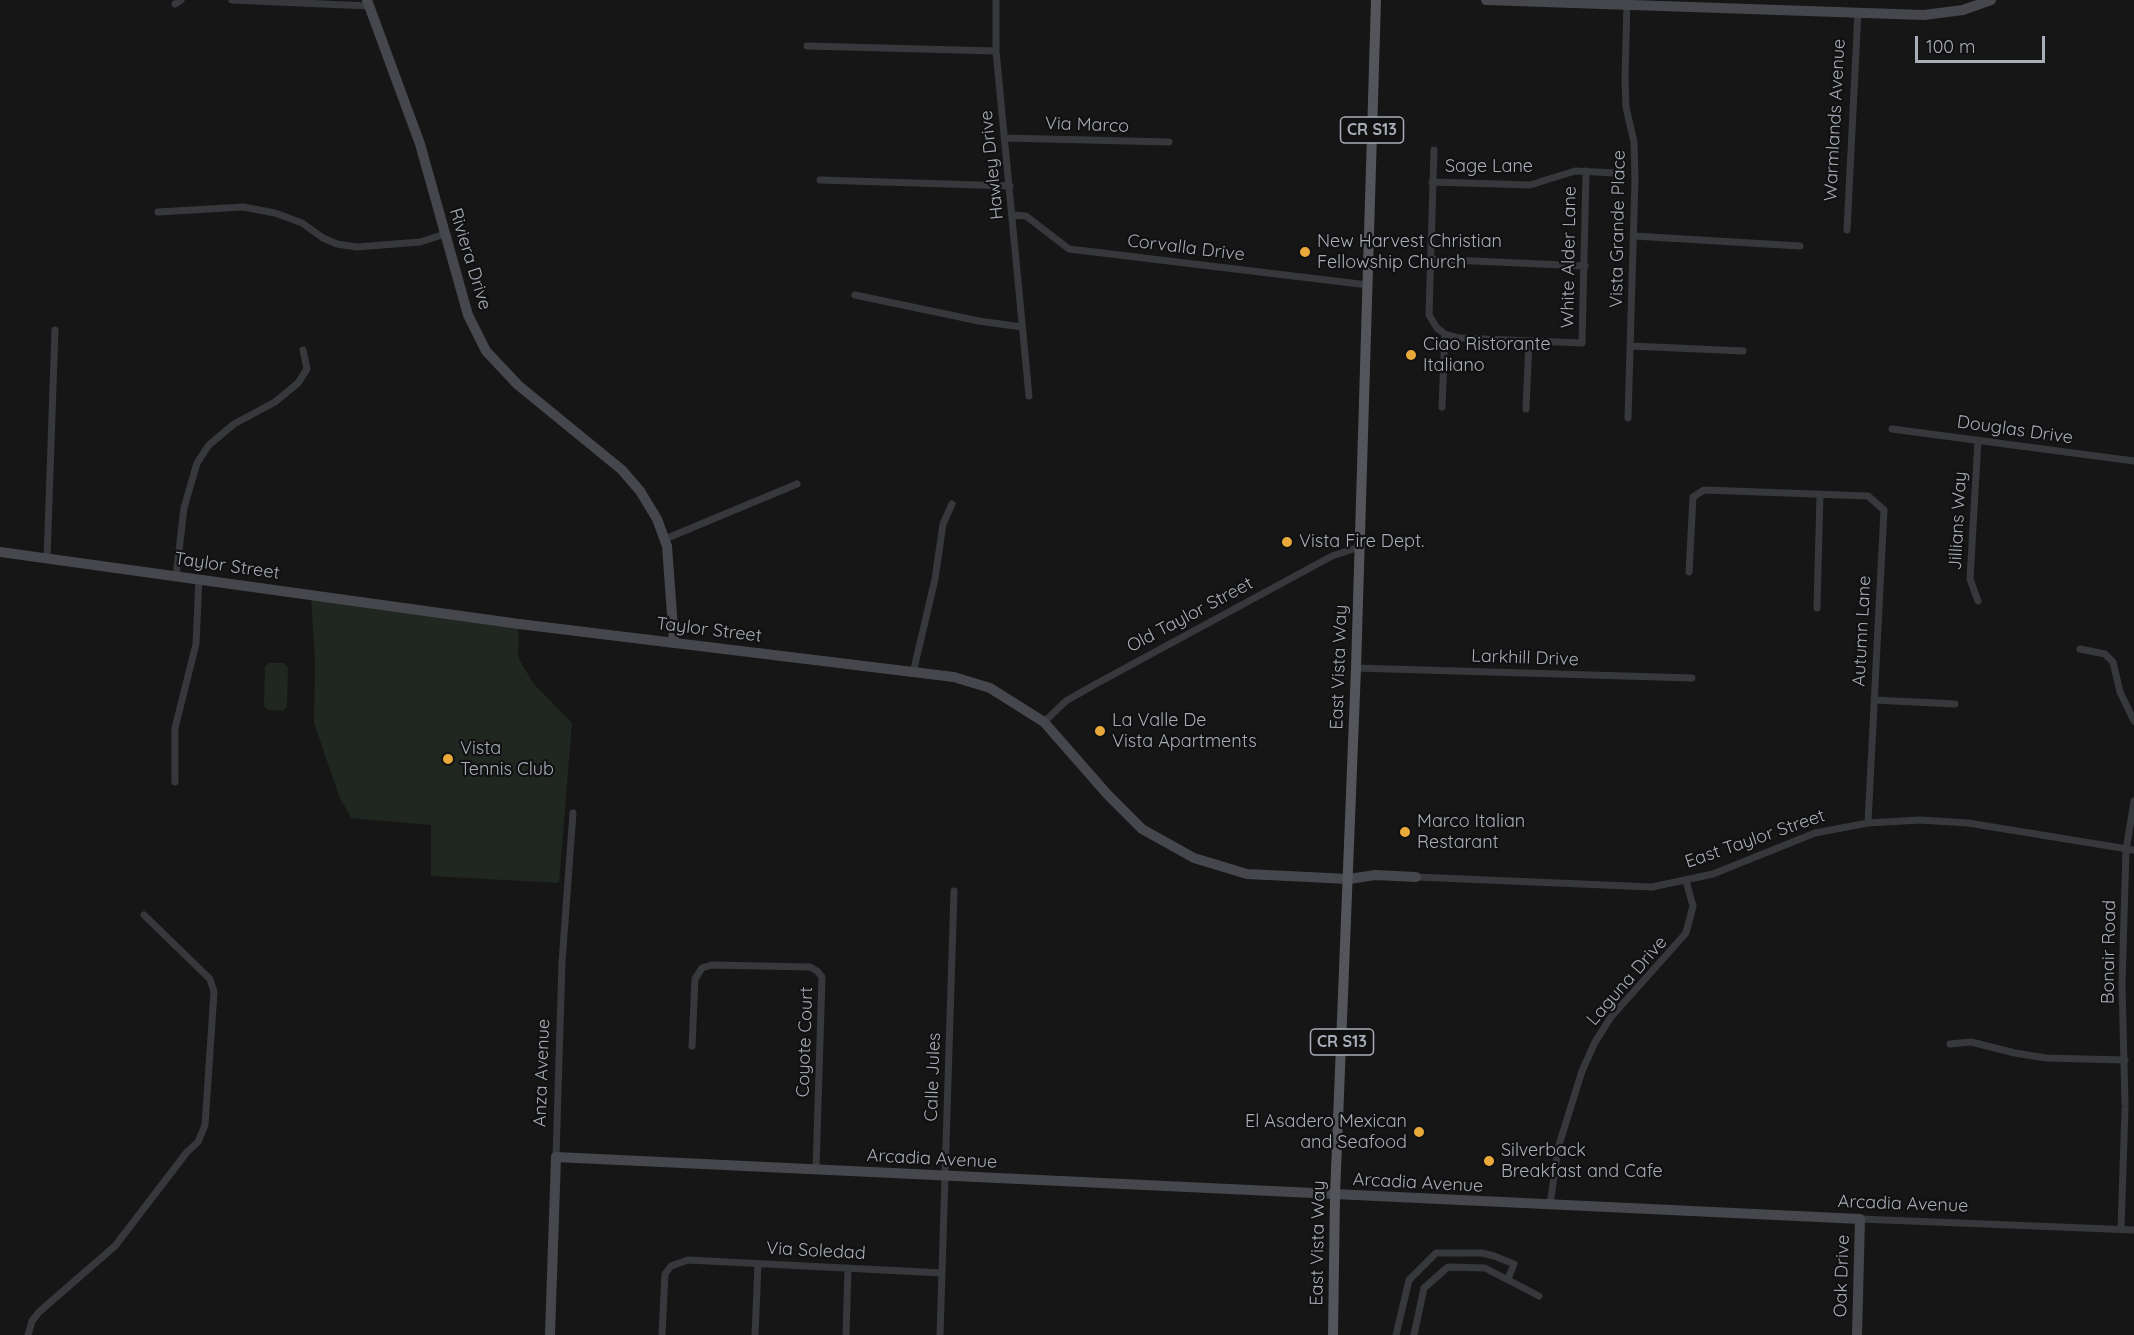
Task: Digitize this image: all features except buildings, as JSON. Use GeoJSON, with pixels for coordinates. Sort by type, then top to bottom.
{"type":"FeatureCollection","features":[{"type":"Feature","properties":{"kind":"main road","name":"East Vista Way"},"geometry":{"type":"LineString","coordinates":[[1333,1335],[1335,1195],[1349,879],[1376,0]]}},
{"type":"Feature","properties":{"kind":"street"},"geometry":{"type":"LineString","coordinates":[[232,0],[368,3]]}},
{"type":"Feature","properties":{"kind":"street","name":"Hawley Drive"},"geometry":{"type":"LineString","coordinates":[[996,0],[996,51],[1029,396]]}},
{"type":"Feature","properties":{"kind":"street","name":"Warmlands Avenue"},"geometry":{"type":"LineString","coordinates":[[1486,0],[1924,15],[1964,10],[1991,0]]}},
{"type":"Feature","properties":{"kind":"street","name":"Riviera Drive"},"geometry":{"type":"LineString","coordinates":[[368,3],[420,144],[468,315],[486,351],[518,385],[622,470],[640,491],[665,539],[674,642]]}},
{"type":"Feature","properties":{"kind":"street","name":"Vista Grande Place"},"geometry":{"type":"LineString","coordinates":[[1626,3],[1626,107],[1634,142],[1634,236],[1628,418]]}},
{"type":"Feature","properties":{"kind":"street","name":"Warmlands Avenue"},"geometry":{"type":"LineString","coordinates":[[1847,230],[1857,12]]}},
{"type":"Feature","properties":{"kind":"street"},"geometry":{"type":"LineString","coordinates":[[807,46],[996,51]]}},
{"type":"Feature","properties":{"kind":"street","name":"Via Marco"},"geometry":{"type":"LineString","coordinates":[[1005,138],[1168,142]]}},
{"type":"Feature","properties":{"kind":"street"},"geometry":{"type":"LineString","coordinates":[[1434,150],[1429,259],[1430,315],[1437,328],[1444,334],[1459,338],[1529,341],[1526,409]]}},
{"type":"Feature","properties":{"kind":"street","name":"Sage Lane"},"geometry":{"type":"LineString","coordinates":[[1432,182],[1530,185],[1575,171],[1616,173]]}},
{"type":"Feature","properties":{"kind":"street","name":"White Alder Lane"},"geometry":{"type":"LineString","coordinates":[[1529,341],[1582,343],[1586,171]]}},
{"type":"Feature","properties":{"kind":"street"},"geometry":{"type":"LineString","coordinates":[[820,180],[1010,186]]}},
{"type":"Feature","properties":{"kind":"street"},"geometry":{"type":"LineString","coordinates":[[158,212],[243,207],[276,213],[302,223],[322,238],[357,247],[420,242],[445,234]]}},
{"type":"Feature","properties":{"kind":"street","name":"Corvalla Drive"},"geometry":{"type":"LineString","coordinates":[[1012,215],[1026,216],[1069,249],[1368,285]]}},
{"type":"Feature","properties":{"kind":"street"},"geometry":{"type":"LineString","coordinates":[[1634,236],[1800,246]]}},
{"type":"Feature","properties":{"kind":"street"},"geometry":{"type":"LineString","coordinates":[[1429,259],[1585,266]]}},
{"type":"Feature","properties":{"kind":"street"},"geometry":{"type":"LineString","coordinates":[[855,295],[979,321],[1022,327]]}},
{"type":"Feature","properties":{"kind":"street"},"geometry":{"type":"LineString","coordinates":[[48,559],[54,330]]}},
{"type":"Feature","properties":{"kind":"street"},"geometry":{"type":"LineString","coordinates":[[1442,407],[1444,334]]}},
{"type":"Feature","properties":{"kind":"street"},"geometry":{"type":"LineString","coordinates":[[1631,346],[1743,351]]}},
{"type":"Feature","properties":{"kind":"street"},"geometry":{"type":"LineString","coordinates":[[176,576],[184,508],[197,463],[209,445],[234,424],[275,402],[298,383],[307,369],[303,350]]}},
{"type":"Feature","properties":{"kind":"street","name":"Douglas Drive"},"geometry":{"type":"LineString","coordinates":[[1892,429],[2134,461]]}},
{"type":"Feature","properties":{"kind":"street","name":"Jillians Way"},"geometry":{"type":"LineString","coordinates":[[1978,440],[1970,579],[1978,601]]}},
{"type":"Feature","properties":{"kind":"street"},"geometry":{"type":"LineString","coordinates":[[665,539],[797,484]]}},
{"type":"Feature","properties":{"kind":"street","name":"Autumn Lane"},"geometry":{"type":"LineString","coordinates":[[1689,572],[1693,497],[1704,490],[1868,495],[1884,510],[1868,823]]}},
{"type":"Feature","properties":{"kind":"street"},"geometry":{"type":"LineString","coordinates":[[1817,608],[1820,494]]}},
{"type":"Feature","properties":{"kind":"street"},"geometry":{"type":"LineString","coordinates":[[913,672],[935,579],[944,524],[952,504]]}},
{"type":"Feature","properties":{"kind":"street","name":"Old Taylor Street"},"geometry":{"type":"LineString","coordinates":[[1044,722],[1066,701],[1094,685],[1332,556],[1359,547]]}},
{"type":"Feature","properties":{"kind":"street","name":"Taylor Street"},"geometry":{"type":"LineString","coordinates":[[0,552],[487,619],[954,677],[982,686],[1023,707],[1044,722],[1107,794],[1142,829],[1194,858],[1247,874],[1349,879]]}},
{"type":"Feature","properties":{"kind":"street"},"geometry":{"type":"LineString","coordinates":[[175,782],[175,728],[196,644],[199,579]]}},
{"type":"Feature","properties":{"kind":"street"},"geometry":{"type":"LineString","coordinates":[[2080,649],[2105,654],[2113,662],[2120,692],[2134,721]]}},
{"type":"Feature","properties":{"kind":"street","name":"Larkhill Drive"},"geometry":{"type":"LineString","coordinates":[[1356,668],[1692,678]]}},
{"type":"Feature","properties":{"kind":"street"},"geometry":{"type":"LineString","coordinates":[[1874,700],[1954,704]]}},
{"type":"Feature","properties":{"kind":"street","name":"Bonair Road"},"geometry":{"type":"LineString","coordinates":[[2121,1229],[2125,1106],[2122,985],[2134,801]]}},
{"type":"Feature","properties":{"kind":"street","name":"Anza Avenue"},"geometry":{"type":"LineString","coordinates":[[550,1335],[562,962],[573,813]]}},
{"type":"Feature","properties":{"kind":"street","name":"East Taylor Street"},"geometry":{"type":"LineString","coordinates":[[1349,879],[1375,875],[1652,887],[1686,881],[1751,860],[1815,833],[1868,823],[1920,820],[1968,823],[2130,850]]}},
{"type":"Feature","properties":{"kind":"street","name":"Laguna Drive"},"geometry":{"type":"LineString","coordinates":[[1550,1205],[1558,1148],[1582,1071],[1595,1042],[1611,1017],[1686,933],[1693,906],[1686,881]]}},
{"type":"Feature","properties":{"kind":"street","name":"Calle Jules"},"geometry":{"type":"LineString","coordinates":[[940,1335],[954,891]]}},
{"type":"Feature","properties":{"kind":"street"},"geometry":{"type":"LineString","coordinates":[[28,1335],[32,1321],[39,1312],[115,1246],[187,1152],[198,1142],[205,1125],[214,992],[210,979],[144,915]]}},
{"type":"Feature","properties":{"kind":"street","name":"Coyote Court"},"geometry":{"type":"LineString","coordinates":[[692,1046],[695,979],[702,968],[712,965],[810,967],[817,971],[822,977],[816,1170]]}},
{"type":"Feature","properties":{"kind":"street"},"geometry":{"type":"LineString","coordinates":[[1950,1044],[1971,1042],[2046,1058],[2125,1060]]}},
{"type":"Feature","properties":{"kind":"street","name":"Arcadia Avenue"},"geometry":{"type":"LineString","coordinates":[[556,1156],[1335,1195],[2134,1230]]}},
{"type":"Feature","properties":{"kind":"street","name":"Oak Drive"},"geometry":{"type":"LineString","coordinates":[[1857,1335],[1860,1219]]}},
{"type":"Feature","properties":{"kind":"street"},"geometry":{"type":"LineString","coordinates":[[1396,1335],[1409,1280],[1436,1252],[1482,1253],[1494,1256],[1514,1264],[1508,1279]]}},
{"type":"Feature","properties":{"kind":"street","name":"Via Soledad"},"geometry":{"type":"LineString","coordinates":[[662,1335],[665,1274],[671,1266],[688,1260],[942,1273]]}},
{"type":"Feature","properties":{"kind":"street"},"geometry":{"type":"LineString","coordinates":[[755,1335],[758,1264]]}},
{"type":"Feature","properties":{"kind":"street"},"geometry":{"type":"LineString","coordinates":[[1414,1335],[1424,1288],[1448,1267],[1485,1268],[1539,1296]]}},
{"type":"Feature","properties":{"kind":"street"},"geometry":{"type":"LineString","coordinates":[[846,1335],[848,1268]]}},
{"type":"Feature","properties":{"kind":"shaded area","name":"Vista Tennis Club"},"geometry":{"type":"Polygon","coordinates":[[[311,596],[519,624],[518,657],[533,683],[572,723],[559,883],[431,876],[431,825],[351,818],[339,796],[314,723],[315,662],[311,596]]]}},
{"type":"Feature","properties":{"kind":"shaded area"},"geometry":{"type":"Polygon","coordinates":[[[269,663],[284,663],[288,668],[287,707],[283,711],[268,710],[264,706],[265,667],[269,663]]]}},
{"type":"Feature","properties":{"kind":"place","name":"New Harvest Christian Fellowship Church"},"geometry":{"type":"Point","coordinates":[1305,252]}},
{"type":"Feature","properties":{"kind":"place","name":"Ciao Ristorante Italiano"},"geometry":{"type":"Point","coordinates":[1411,355]}},
{"type":"Feature","properties":{"kind":"place","name":"Vista Fire Dept."},"geometry":{"type":"Point","coordinates":[1287,542]}},
{"type":"Feature","properties":{"kind":"place","name":"La Valle De Vista Apartments"},"geometry":{"type":"Point","coordinates":[1100,731]}},
{"type":"Feature","properties":{"kind":"place","name":"Vista Tennis Club"},"geometry":{"type":"Point","coordinates":[448,759]}},
{"type":"Feature","properties":{"kind":"place","name":"Marco Italian Restarant"},"geometry":{"type":"Point","coordinates":[1405,832]}},
{"type":"Feature","properties":{"kind":"place","name":"El Asadero Mexican and Seafood"},"geometry":{"type":"Point","coordinates":[1419,1132]}},
{"type":"Feature","properties":{"kind":"place","name":"Silverback Breakfast and Cafe"},"geometry":{"type":"Point","coordinates":[1489,1161]}}]}
